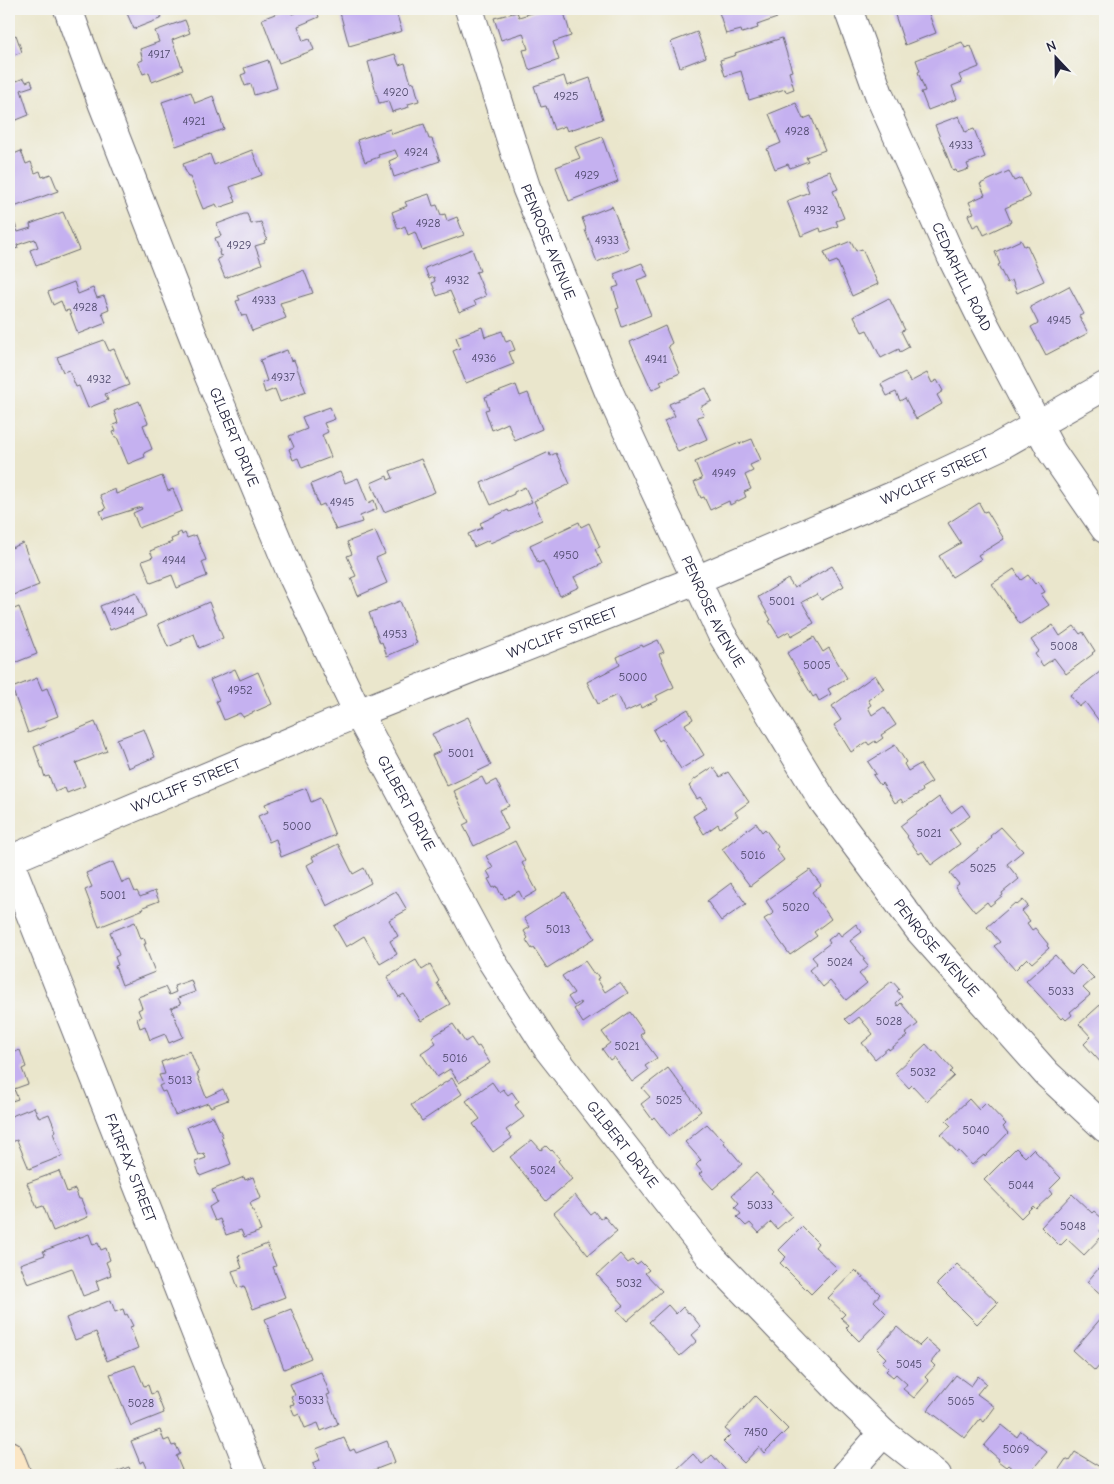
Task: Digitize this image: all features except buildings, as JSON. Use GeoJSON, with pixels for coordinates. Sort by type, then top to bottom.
{"type":"FeatureCollection","features":[{"type":"Feature","properties":{"kind":"street","name":"GILBERT DRIVE"},"geometry":{"type":"LineString","coordinates":[[68,9],[208,374],[291,574],[358,713],[492,960],[548,1049],[710,1256],[883,1433],[937,1475]]}},
{"type":"Feature","properties":{"kind":"street","name":"PENROSE AVENUE"},"geometry":{"type":"LineString","coordinates":[[469,9],[526,187],[609,392],[721,633],[828,809],[919,930],[1047,1074],[1105,1128]]}},
{"type":"Feature","properties":{"kind":"street","name":"CEDARHILL ROAD"},"geometry":{"type":"LineString","coordinates":[[848,9],[880,97],[951,256],[1052,452],[1105,528]]}},
{"type":"Feature","properties":{"kind":"street","name":"WYCLIFF STREET"},"geometry":{"type":"LineString","coordinates":[[9,860],[358,713],[696,580],[904,491],[998,447],[1105,386]]}},
{"type":"Feature","properties":{"kind":"street","name":"FAIRFAX STREET"},"geometry":{"type":"LineString","coordinates":[[9,860],[252,1475]]}},
{"type":"Feature","properties":{"kind":"street"},"geometry":{"type":"LineString","coordinates":[[846,1475],[883,1433]]}},
{"type":"Feature","properties":{"kind":"street"},"geometry":{"type":"LineString","coordinates":[[9,1455],[17,1475]]}}]}
